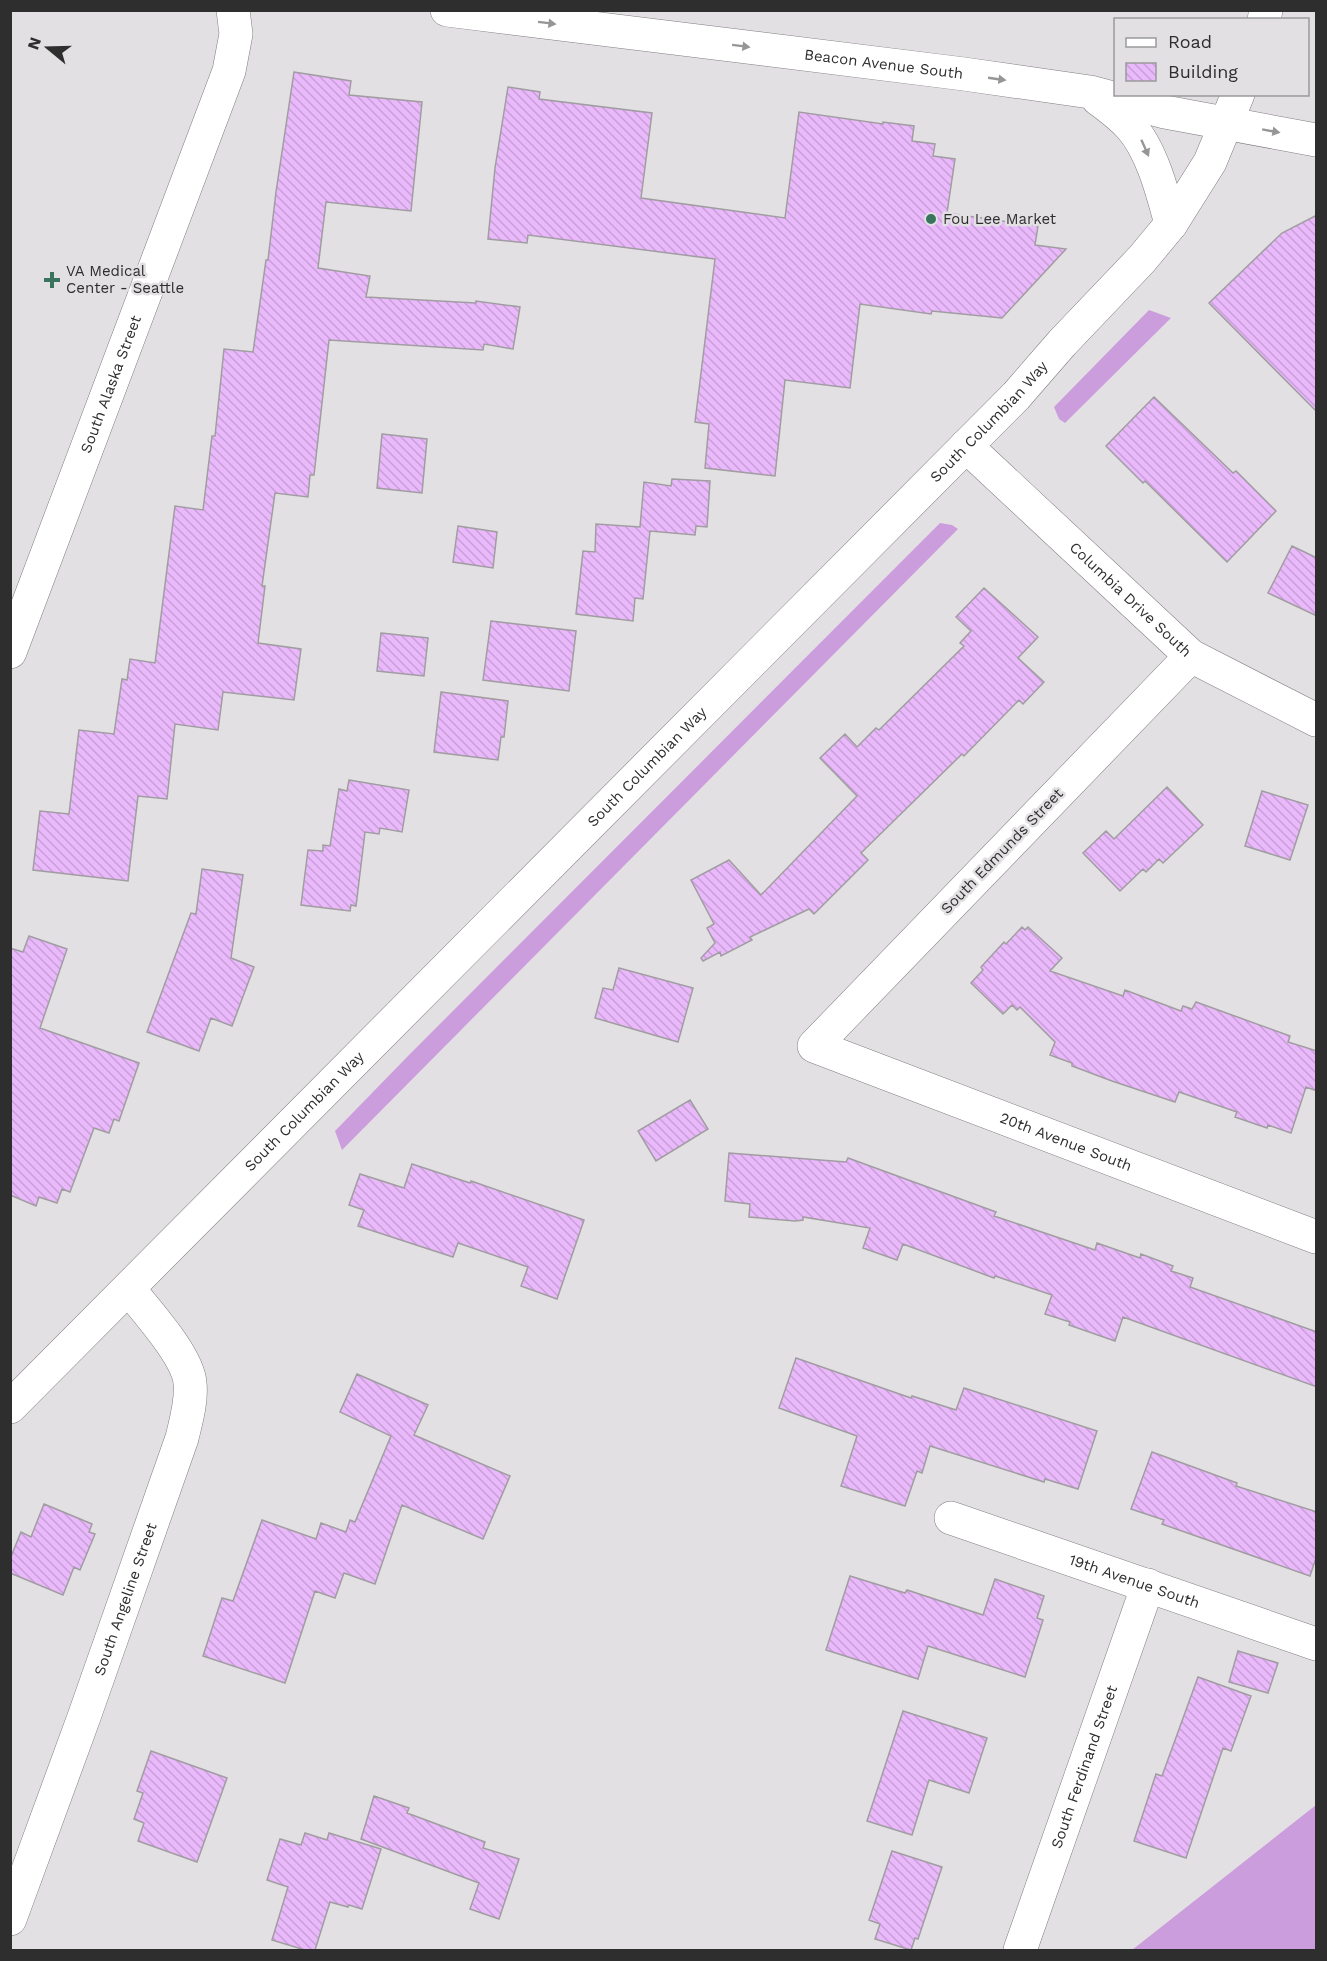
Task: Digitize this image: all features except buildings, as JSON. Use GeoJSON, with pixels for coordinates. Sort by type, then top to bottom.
{"type":"FeatureCollection","features":[{"type":"Feature","properties":{"kind":"street","name":"South Alaska Street"},"geometry":{"type":"LineString","coordinates":[[10,652],[229,71],[236,34],[232,10]]}},
{"type":"Feature","properties":{"kind":"street","name":"Beacon Avenue South"},"geometry":{"type":"LineString","coordinates":[[447,10],[917,68],[1090,92],[1166,112],[1232,109],[1317,140]]}},
{"type":"Feature","properties":{"kind":"street"},"geometry":{"type":"LineString","coordinates":[[1090,92],[1119,115],[1141,140],[1163,193],[1171,224]]}},
{"type":"Feature","properties":{"kind":"street","name":"South Columbian Way"},"geometry":{"type":"LineString","coordinates":[[10,1407],[1016,396],[1062,343],[1142,259],[1171,224],[1202,177],[1232,109]]}},
{"type":"Feature","properties":{"kind":"street","name":"Columbia Drive South"},"geometry":{"type":"LineString","coordinates":[[966,446],[1191,656],[1317,720]]}},
{"type":"Feature","properties":{"kind":"street","name":"South Edmunds Street"},"geometry":{"type":"LineString","coordinates":[[814,1046],[1191,656]]}},
{"type":"Feature","properties":{"kind":"street","name":"20th Avenue South"},"geometry":{"type":"LineString","coordinates":[[814,1046],[1317,1237]]}},
{"type":"Feature","properties":{"kind":"street","name":"South Angeline Street"},"geometry":{"type":"LineString","coordinates":[[10,1919],[182,1438],[188,1409],[190,1381],[182,1359],[129,1289]]}},
{"type":"Feature","properties":{"kind":"street","name":"19th Avenue South"},"geometry":{"type":"LineString","coordinates":[[951,1518],[1317,1644]]}},
{"type":"Feature","properties":{"kind":"street","name":"South Ferdinand Street"},"geometry":{"type":"LineString","coordinates":[[1020,1950],[1148,1585]]}},
{"type":"Feature","properties":{"kind":"shaded area"},"geometry":{"type":"Polygon","coordinates":[[[1149,310],[1171,318],[1065,423],[1059,419],[1054,407],[1149,310]]]}},
{"type":"Feature","properties":{"kind":"shaded area"},"geometry":{"type":"Polygon","coordinates":[[[940,523],[952,525],[958,529],[342,1150],[335,1131],[940,523]]]}},
{"type":"Feature","properties":{"kind":"shaded area"},"geometry":{"type":"Polygon","coordinates":[[[1316,1805],[1316,1950],[1132,1950],[1316,1805]]]}},
{"type":"Feature","properties":{"kind":"place","name":"Fou Lee Market"},"geometry":{"type":"Point","coordinates":[931,219]}},
{"type":"Feature","properties":{"kind":"place","name":"VA Medical Center - Seattle"},"geometry":{"type":"Point","coordinates":[52,280]}}]}
